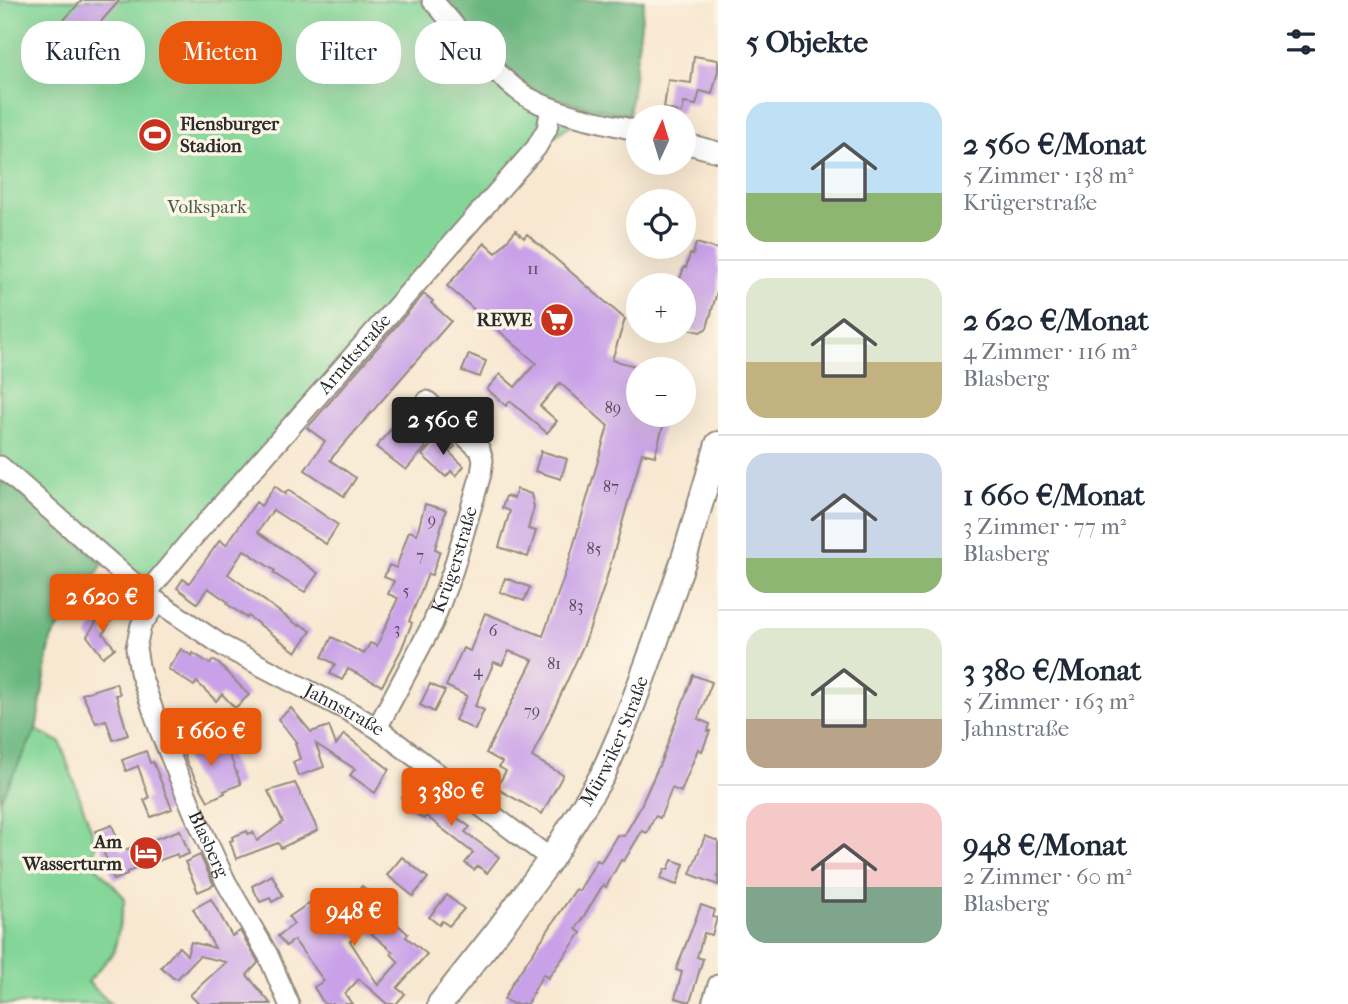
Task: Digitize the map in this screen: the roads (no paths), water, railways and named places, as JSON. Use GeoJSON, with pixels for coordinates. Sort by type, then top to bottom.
{"type":"FeatureCollection","features":[{"type":"Feature","properties":{"kind":"main road","name":"Mürwiker Straße"},"geometry":{"type":"LineString","coordinates":[[440,1004],[551,859],[602,776],[628,718],[683,562],[718,444]]}},
{"type":"Feature","properties":{"kind":"street"},"geometry":{"type":"LineString","coordinates":[[432,0],[509,83],[528,98],[551,108],[626,128]]}},
{"type":"Feature","properties":{"kind":"street","name":"Arndtstraße"},"geometry":{"type":"LineString","coordinates":[[152,598],[197,532],[536,148],[547,129],[551,108]]}},
{"type":"Feature","properties":{"kind":"street"},"geometry":{"type":"LineString","coordinates":[[696,147],[718,152]]}},
{"type":"Feature","properties":{"kind":"street","name":"Krügerstraße"},"geometry":{"type":"LineString","coordinates":[[377,728],[433,623],[453,569],[481,474],[483,460],[480,450],[427,401]]}},
{"type":"Feature","properties":{"kind":"street"},"geometry":{"type":"LineString","coordinates":[[0,466],[152,598]]}},
{"type":"Feature","properties":{"kind":"street","name":"Jahnstraße"},"geometry":{"type":"LineString","coordinates":[[152,598],[223,646],[377,728],[551,859]]}},
{"type":"Feature","properties":{"kind":"street","name":"Blasberg"},"geometry":{"type":"LineString","coordinates":[[152,598],[141,625],[136,648],[140,672],[194,813],[226,882],[268,955],[289,1004]]}},
{"type":"Feature","properties":{"kind":"street"},"geometry":{"type":"LineString","coordinates":[[712,1004],[718,985]]}},
{"type":"Feature","properties":{"kind":"place","name":"Flensburger Stadion"},"geometry":{"type":"Point","coordinates":[155,135]}},
{"type":"Feature","properties":{"kind":"place","name":"REWE"},"geometry":{"type":"Point","coordinates":[557,320]}},
{"type":"Feature","properties":{"kind":"place","name":"Am Wasserturm"},"geometry":{"type":"Point","coordinates":[146,853]}},
{"type":"Feature","properties":{"kind":"park label","name":"Volkspark"},"geometry":{"type":"Point","coordinates":[207,207]}}]}
